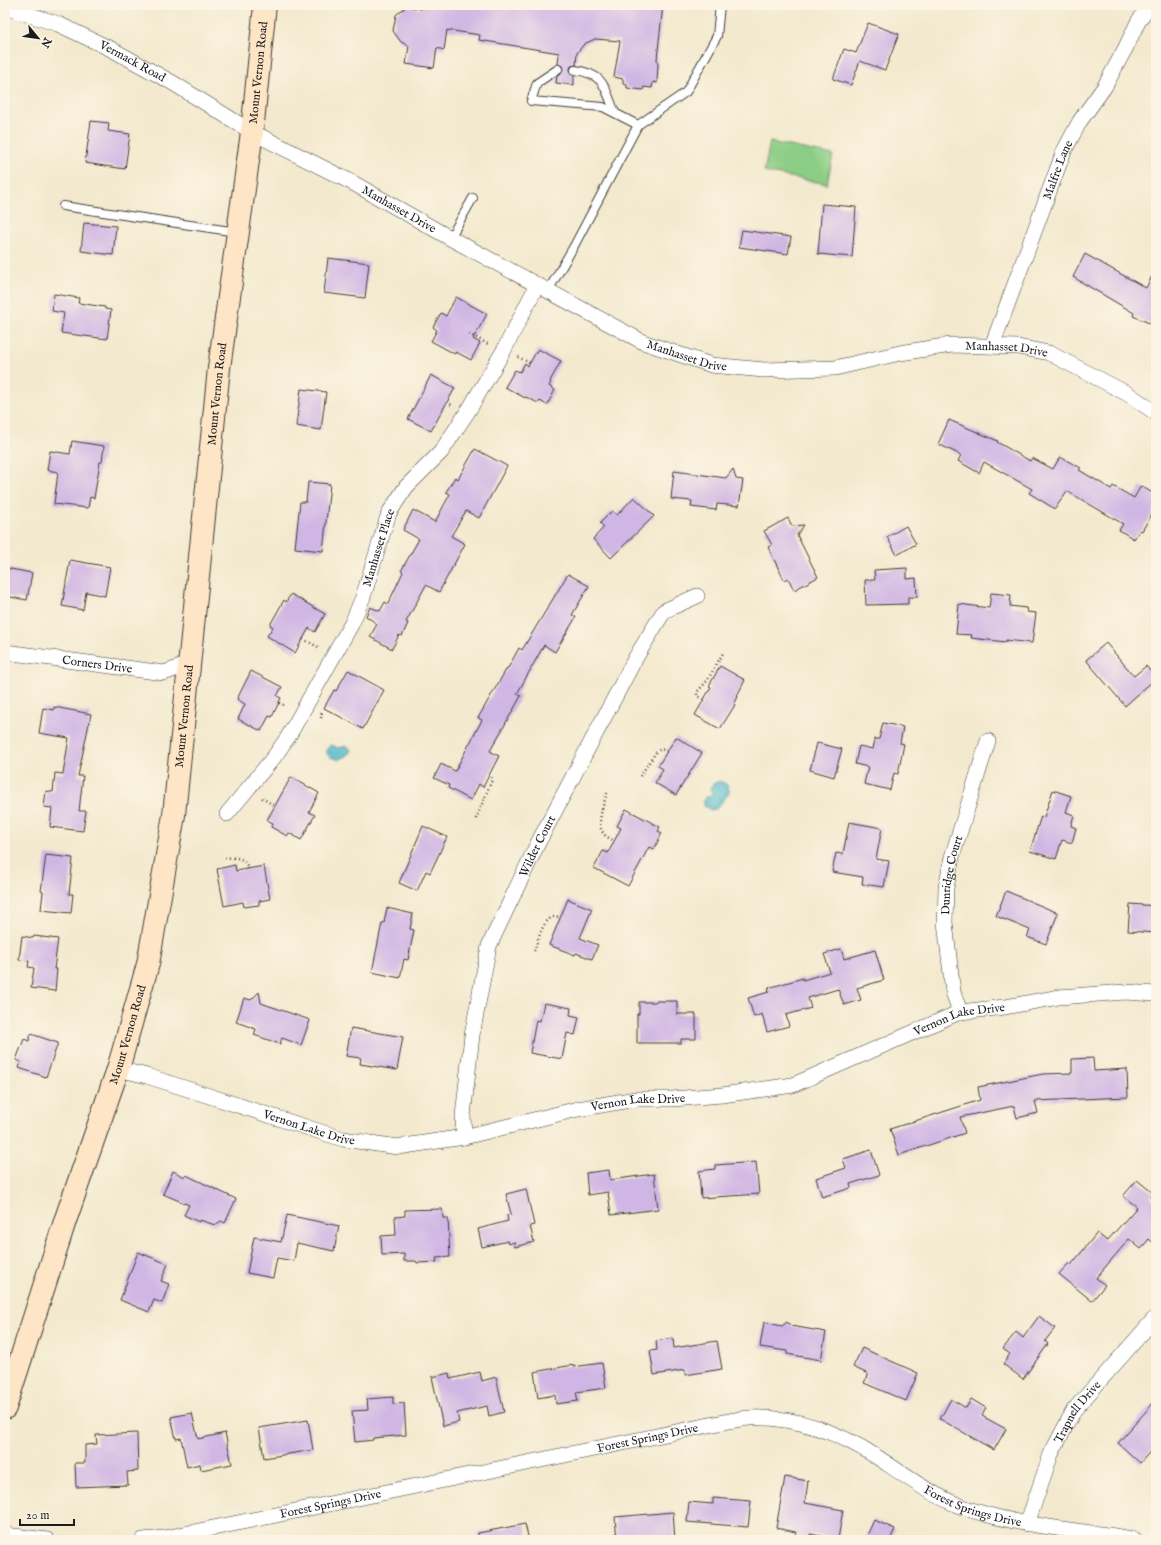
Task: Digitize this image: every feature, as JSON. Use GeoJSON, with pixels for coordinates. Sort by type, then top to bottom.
{"type":"FeatureCollection","features":[{"type":"Feature","properties":{"kind":"main road","name":"Mount Vernon Road"},"geometry":{"type":"LineString","coordinates":[[6,1397],[118,1069],[148,964],[172,823],[219,368],[252,132],[265,5]]}},
{"type":"Feature","properties":{"kind":"street","name":"Malfre Lane"},"geometry":{"type":"LineString","coordinates":[[992,346],[1064,151],[1080,121],[1104,86],[1138,22],[1149,5]]}},
{"type":"Feature","properties":{"kind":"street","name":"Vermack Road"},"geometry":{"type":"LineString","coordinates":[[5,7],[58,24],[111,49],[173,83],[252,132]]}},
{"type":"Feature","properties":{"kind":"street","name":"Manhasset Drive"},"geometry":{"type":"LineString","coordinates":[[252,132],[353,183],[450,238],[643,342],[711,365],[764,370],[835,368],[900,353],[951,345],[1018,347],[1049,353],[1128,394],[1156,413]]}},
{"type":"Feature","properties":{"kind":"street","name":"Manhasset Place"},"geometry":{"type":"LineString","coordinates":[[227,814],[274,757],[352,623],[363,597],[388,513],[406,487],[441,452],[472,404],[542,288]]}},
{"type":"Feature","properties":{"kind":"street","name":"Wilder Court"},"geometry":{"type":"LineString","coordinates":[[464,1137],[463,1116],[472,1035],[489,946],[538,843],[636,657],[664,611],[696,596]]}},
{"type":"Feature","properties":{"kind":"street","name":"Corners Drive"},"geometry":{"type":"LineString","coordinates":[[5,652],[164,673],[189,664]]}},
{"type":"Feature","properties":{"kind":"street","name":"Dunridge Court"},"geometry":{"type":"LineString","coordinates":[[960,1012],[953,992],[945,922],[946,888],[952,857],[988,742]]}},
{"type":"Feature","properties":{"kind":"street","name":"Vernon Lake Drive"},"geometry":{"type":"LineString","coordinates":[[118,1069],[147,1076],[343,1138],[398,1147],[464,1137],[578,1110],[636,1099],[722,1095],[793,1085],[960,1012],[1005,1007],[1059,997],[1125,992],[1156,994]]}},
{"type":"Feature","properties":{"kind":"street","name":"Trapnell Drive"},"geometry":{"type":"LineString","coordinates":[[1027,1524],[1051,1454],[1074,1410],[1156,1317]]}},
{"type":"Feature","properties":{"kind":"street","name":"Forest Springs Drive"},"geometry":{"type":"LineString","coordinates":[[143,1540],[165,1539],[712,1424],[748,1418],[780,1418],[806,1423],[836,1434],[875,1456],[922,1487],[959,1506],[1000,1519],[1135,1540]]}},
{"type":"Feature","properties":{"kind":"street"},"geometry":{"type":"LineString","coordinates":[[5,1534],[47,1540]]}},
{"type":"Feature","properties":{"kind":"lane"},"geometry":{"type":"LineString","coordinates":[[542,288],[574,246],[638,125],[686,92],[717,36],[720,5]]}},
{"type":"Feature","properties":{"kind":"lane"},"geometry":{"type":"LineString","coordinates":[[558,69],[537,83],[531,101],[603,107],[638,125]]}},
{"type":"Feature","properties":{"kind":"lane"},"geometry":{"type":"LineString","coordinates":[[575,70],[589,72],[604,84],[615,113]]}},
{"type":"Feature","properties":{"kind":"lane"},"geometry":{"type":"LineString","coordinates":[[450,238],[473,198]]}},
{"type":"Feature","properties":{"kind":"lane"},"geometry":{"type":"LineString","coordinates":[[63,206],[237,232]]}},
{"type":"Feature","properties":{"kind":"path"},"geometry":{"type":"LineString","coordinates":[[469,334],[503,352]]}},
{"type":"Feature","properties":{"kind":"path"},"geometry":{"type":"LineString","coordinates":[[702,699],[697,696],[696,692],[707,681],[723,653]]}},
{"type":"Feature","properties":{"kind":"path"},"geometry":{"type":"LineString","coordinates":[[640,776],[657,751],[660,749],[666,751]]}},
{"type":"Feature","properties":{"kind":"path"},"geometry":{"type":"LineString","coordinates":[[476,819],[492,780],[491,775]]}},
{"type":"Feature","properties":{"kind":"path"},"geometry":{"type":"LineString","coordinates":[[607,793],[600,823],[604,834],[615,841]]}},
{"type":"Feature","properties":{"kind":"path"},"geometry":{"type":"LineString","coordinates":[[225,858],[241,859],[247,864],[248,869]]}},
{"type":"Feature","properties":{"kind":"path"},"geometry":{"type":"LineString","coordinates":[[534,951],[546,922],[554,916],[560,917]]}},
{"type":"Feature","properties":{"kind":"green space"},"geometry":{"type":"Polygon","coordinates":[[[770,142],[833,155],[827,184],[764,172],[770,142]]]}},
{"type":"Feature","properties":{"kind":"water"},"geometry":{"type":"Polygon","coordinates":[[[330,745],[338,748],[346,746],[350,748],[351,751],[339,760],[330,757],[327,754],[327,748],[330,745]]]}},
{"type":"Feature","properties":{"kind":"water"},"geometry":{"type":"Polygon","coordinates":[[[717,782],[726,784],[729,793],[716,809],[711,810],[704,806],[704,800],[712,793],[710,788],[717,782]]]}},
{"type":"Feature","properties":{"kind":"building"},"geometry":{"type":"Polygon","coordinates":[[[422,5],[663,5],[657,59],[657,83],[653,82],[652,88],[644,87],[643,90],[627,88],[627,85],[623,84],[623,79],[614,77],[620,41],[595,39],[584,44],[577,53],[576,65],[571,66],[570,69],[571,74],[574,76],[574,85],[556,83],[557,76],[563,69],[562,66],[558,64],[559,53],[479,40],[480,35],[447,30],[444,50],[437,48],[434,68],[406,64],[409,46],[401,42],[393,31],[396,15],[407,6],[421,9],[422,5]]]}},
{"type":"Feature","properties":{"kind":"building"},"geometry":{"type":"Polygon","coordinates":[[[868,23],[899,34],[885,70],[860,61],[851,85],[833,79],[844,49],[856,53],[868,23]]]}},
{"type":"Feature","properties":{"kind":"building"},"geometry":{"type":"Polygon","coordinates":[[[91,121],[109,123],[108,131],[130,134],[125,169],[85,163],[91,121]]]}},
{"type":"Feature","properties":{"kind":"building"},"geometry":{"type":"Polygon","coordinates":[[[822,204],[856,207],[852,257],[818,254],[822,204]]]}},
{"type":"Feature","properties":{"kind":"building"},"geometry":{"type":"Polygon","coordinates":[[[84,223],[116,226],[113,255],[81,251],[84,223]]]}},
{"type":"Feature","properties":{"kind":"building"},"geometry":{"type":"Polygon","coordinates":[[[742,230],[791,237],[788,254],[739,247],[742,230]]]}},
{"type":"Feature","properties":{"kind":"building"},"geometry":{"type":"Polygon","coordinates":[[[1085,254],[1146,288],[1156,268],[1156,326],[1133,316],[1134,313],[1073,277],[1085,254]]]}},
{"type":"Feature","properties":{"kind":"building"},"geometry":{"type":"Polygon","coordinates":[[[328,258],[369,263],[365,298],[324,293],[328,258]]]}},
{"type":"Feature","properties":{"kind":"building"},"geometry":{"type":"Polygon","coordinates":[[[54,294],[79,298],[78,303],[105,307],[105,309],[111,310],[107,339],[61,333],[64,313],[52,311],[54,294]]]}},
{"type":"Feature","properties":{"kind":"building"},"geometry":{"type":"Polygon","coordinates":[[[456,297],[487,314],[473,339],[480,343],[471,360],[456,352],[455,354],[431,341],[437,330],[433,327],[441,313],[446,316],[456,297]]]}},
{"type":"Feature","properties":{"kind":"building"},"geometry":{"type":"Polygon","coordinates":[[[538,349],[561,361],[550,381],[549,386],[555,390],[547,405],[540,401],[538,403],[526,397],[525,398],[505,387],[515,370],[520,372],[525,363],[528,366],[538,349]]]}},
{"type":"Feature","properties":{"kind":"building"},"geometry":{"type":"Polygon","coordinates":[[[431,375],[455,388],[431,431],[408,419],[431,375]]]}},
{"type":"Feature","properties":{"kind":"building"},"geometry":{"type":"Polygon","coordinates":[[[301,389],[326,392],[321,430],[296,426],[301,389]]]}},
{"type":"Feature","properties":{"kind":"building"},"geometry":{"type":"Polygon","coordinates":[[[949,420],[998,441],[997,442],[1030,461],[1032,458],[1053,469],[1060,457],[1081,468],[1079,470],[1111,489],[1113,486],[1134,498],[1141,486],[1156,495],[1156,507],[1142,531],[1140,530],[1134,539],[1119,530],[1123,524],[1067,491],[1055,509],[1029,493],[1032,489],[984,462],[979,473],[958,461],[961,455],[938,444],[949,420]]]}},
{"type":"Feature","properties":{"kind":"building"},"geometry":{"type":"Polygon","coordinates":[[[72,441],[104,446],[94,498],[90,497],[88,508],[54,504],[58,472],[47,470],[50,451],[70,454],[72,441]]]}},
{"type":"Feature","properties":{"kind":"building"},"geometry":{"type":"Polygon","coordinates":[[[475,449],[507,466],[479,518],[466,511],[451,536],[465,544],[439,592],[426,585],[406,622],[408,623],[402,636],[399,635],[392,649],[370,637],[377,624],[366,616],[370,607],[380,611],[385,602],[388,604],[403,572],[401,571],[419,539],[403,530],[413,510],[435,522],[450,494],[446,492],[455,477],[458,479],[475,449]]]}},
{"type":"Feature","properties":{"kind":"building"},"geometry":{"type":"Polygon","coordinates":[[[733,469],[736,479],[743,480],[739,506],[717,504],[716,510],[691,507],[692,501],[671,499],[674,471],[726,478],[733,469]]]}},
{"type":"Feature","properties":{"kind":"building"},"geometry":{"type":"Polygon","coordinates":[[[308,482],[330,484],[323,551],[295,548],[300,502],[306,502],[308,482]]]}},
{"type":"Feature","properties":{"kind":"building"},"geometry":{"type":"Polygon","coordinates":[[[634,497],[654,516],[611,558],[593,539],[604,527],[600,523],[612,511],[617,515],[634,497]]]}},
{"type":"Feature","properties":{"kind":"building"},"geometry":{"type":"Polygon","coordinates":[[[788,518],[792,526],[804,525],[797,535],[818,577],[794,590],[788,578],[784,580],[768,547],[772,545],[764,531],[788,518]]]}},
{"type":"Feature","properties":{"kind":"building"},"geometry":{"type":"Polygon","coordinates":[[[906,526],[916,544],[897,555],[887,537],[906,526]]]}},
{"type":"Feature","properties":{"kind":"building"},"geometry":{"type":"Polygon","coordinates":[[[70,560],[110,567],[105,596],[86,592],[83,610],[62,606],[70,560]]]}},
{"type":"Feature","properties":{"kind":"building"},"geometry":{"type":"Polygon","coordinates":[[[5,568],[32,573],[27,600],[5,596],[5,568]]]}},
{"type":"Feature","properties":{"kind":"building"},"geometry":{"type":"Polygon","coordinates":[[[907,568],[907,579],[916,578],[917,597],[908,597],[908,604],[866,605],[865,580],[875,580],[874,570],[907,568]]]}},
{"type":"Feature","properties":{"kind":"building"},"geometry":{"type":"Polygon","coordinates":[[[568,574],[589,586],[572,615],[576,617],[555,652],[544,645],[517,694],[521,696],[490,751],[499,756],[483,787],[479,784],[471,800],[448,788],[449,785],[434,778],[441,764],[455,771],[482,720],[478,718],[519,648],[522,650],[568,574]]]}},
{"type":"Feature","properties":{"kind":"building"},"geometry":{"type":"Polygon","coordinates":[[[991,593],[1011,595],[1010,606],[1026,608],[1027,612],[1036,613],[1032,643],[971,638],[972,635],[956,634],[959,604],[989,608],[991,593]]]}},
{"type":"Feature","properties":{"kind":"building"},"geometry":{"type":"Polygon","coordinates":[[[291,594],[325,614],[315,632],[309,628],[295,653],[267,636],[273,627],[270,625],[284,600],[286,602],[291,594]]]}},
{"type":"Feature","properties":{"kind":"building"},"geometry":{"type":"Polygon","coordinates":[[[1106,643],[1134,676],[1146,666],[1156,678],[1125,706],[1086,660],[1106,643]]]}},
{"type":"Feature","properties":{"kind":"building"},"geometry":{"type":"Polygon","coordinates":[[[720,666],[745,680],[737,696],[735,705],[720,729],[695,715],[711,687],[709,686],[720,666]]]}},
{"type":"Feature","properties":{"kind":"building"},"geometry":{"type":"Polygon","coordinates":[[[348,670],[384,690],[363,729],[324,708],[348,670]]]}},
{"type":"Feature","properties":{"kind":"building"},"geometry":{"type":"Polygon","coordinates":[[[251,671],[282,687],[277,696],[281,698],[272,717],[269,716],[261,731],[238,719],[245,704],[237,699],[251,671]]]}},
{"type":"Feature","properties":{"kind":"building"},"geometry":{"type":"Polygon","coordinates":[[[54,707],[91,714],[78,776],[83,776],[79,811],[86,811],[83,831],[50,827],[52,808],[44,807],[46,791],[53,792],[55,773],[63,774],[69,738],[39,733],[43,708],[54,710],[54,707]]]}},
{"type":"Feature","properties":{"kind":"building"},"geometry":{"type":"Polygon","coordinates":[[[883,723],[903,727],[900,743],[904,744],[898,774],[894,773],[890,790],[864,784],[868,767],[855,764],[859,746],[873,749],[875,739],[879,739],[883,723]]]}},
{"type":"Feature","properties":{"kind":"building"},"geometry":{"type":"Polygon","coordinates":[[[676,737],[702,753],[676,795],[655,783],[663,769],[658,766],[676,737]]]}},
{"type":"Feature","properties":{"kind":"building"},"geometry":{"type":"Polygon","coordinates":[[[817,743],[842,749],[834,777],[810,770],[817,743]]]}},
{"type":"Feature","properties":{"kind":"building"},"geometry":{"type":"Polygon","coordinates":[[[291,777],[319,793],[309,812],[315,815],[301,840],[289,833],[287,836],[271,827],[273,823],[267,820],[291,777]]]}},
{"type":"Feature","properties":{"kind":"building"},"geometry":{"type":"Polygon","coordinates":[[[1053,790],[1071,796],[1066,812],[1074,815],[1071,826],[1076,828],[1072,843],[1062,840],[1056,859],[1030,851],[1041,816],[1044,817],[1053,790]]]}},
{"type":"Feature","properties":{"kind":"building"},"geometry":{"type":"Polygon","coordinates":[[[626,809],[660,827],[658,831],[662,833],[654,849],[649,847],[628,886],[594,868],[603,851],[608,853],[621,828],[617,826],[626,809]]]}},
{"type":"Feature","properties":{"kind":"building"},"geometry":{"type":"Polygon","coordinates":[[[849,822],[882,828],[876,859],[889,861],[884,887],[862,884],[863,877],[832,872],[836,853],[843,854],[849,822]]]}},
{"type":"Feature","properties":{"kind":"building"},"geometry":{"type":"Polygon","coordinates":[[[423,826],[447,837],[430,873],[426,871],[417,891],[399,883],[423,826]]]}},
{"type":"Feature","properties":{"kind":"building"},"geometry":{"type":"Polygon","coordinates":[[[46,855],[73,858],[69,894],[73,894],[71,913],[41,910],[43,892],[41,891],[46,855]]]}},
{"type":"Feature","properties":{"kind":"building"},"geometry":{"type":"Polygon","coordinates":[[[235,865],[236,871],[264,866],[270,899],[259,901],[259,905],[244,907],[243,902],[224,906],[217,869],[235,865]]]}},
{"type":"Feature","properties":{"kind":"building"},"geometry":{"type":"Polygon","coordinates":[[[1006,891],[1058,913],[1046,944],[1027,937],[1030,930],[996,916],[1006,891]]]}},
{"type":"Feature","properties":{"kind":"building"},"geometry":{"type":"Polygon","coordinates":[[[568,899],[592,909],[580,938],[598,945],[592,959],[576,953],[575,955],[549,945],[568,899]]]}},
{"type":"Feature","properties":{"kind":"building"},"geometry":{"type":"Polygon","coordinates":[[[1130,904],[1156,906],[1156,933],[1128,931],[1130,904]]]}},
{"type":"Feature","properties":{"kind":"building"},"geometry":{"type":"Polygon","coordinates":[[[387,908],[413,914],[410,929],[414,930],[408,960],[404,959],[400,978],[372,972],[382,923],[384,923],[387,908]]]}},
{"type":"Feature","properties":{"kind":"building"},"geometry":{"type":"Polygon","coordinates":[[[22,936],[58,939],[54,969],[57,969],[55,991],[31,988],[34,968],[28,967],[29,961],[19,960],[22,936]]]}},
{"type":"Feature","properties":{"kind":"building"},"geometry":{"type":"Polygon","coordinates":[[[841,949],[844,959],[875,950],[884,980],[857,988],[861,1000],[844,1005],[838,989],[808,998],[811,1008],[786,1015],[789,1026],[767,1032],[762,1014],[754,1017],[748,998],[769,992],[768,988],[830,972],[824,954],[841,949]]]}},
{"type":"Feature","properties":{"kind":"building"},"geometry":{"type":"Polygon","coordinates":[[[259,992],[261,1003],[310,1020],[301,1045],[282,1038],[280,1044],[254,1035],[256,1029],[236,1022],[244,998],[251,1000],[259,992]]]}},
{"type":"Feature","properties":{"kind":"building"},"geometry":{"type":"Polygon","coordinates":[[[677,1001],[677,1014],[696,1014],[696,1039],[681,1039],[681,1043],[637,1043],[637,1014],[639,1014],[639,1002],[677,1001]]]}},
{"type":"Feature","properties":{"kind":"building"},"geometry":{"type":"Polygon","coordinates":[[[544,1003],[571,1008],[570,1015],[579,1017],[575,1035],[567,1033],[562,1059],[530,1053],[536,1020],[540,1021],[544,1003]]]}},
{"type":"Feature","properties":{"kind":"building"},"geometry":{"type":"Polygon","coordinates":[[[351,1028],[403,1037],[397,1070],[360,1064],[361,1058],[346,1056],[351,1028]]]}},
{"type":"Feature","properties":{"kind":"building"},"geometry":{"type":"Polygon","coordinates":[[[31,1034],[58,1043],[46,1077],[19,1068],[21,1062],[16,1060],[24,1039],[29,1041],[31,1034]]]}},
{"type":"Feature","properties":{"kind":"building"},"geometry":{"type":"Polygon","coordinates":[[[1093,1058],[1094,1071],[1127,1069],[1128,1097],[1035,1101],[1038,1113],[1017,1118],[1014,1106],[960,1117],[965,1133],[899,1155],[890,1129],[980,1100],[978,1087],[1043,1074],[1072,1073],[1072,1059],[1093,1058]]]}},
{"type":"Feature","properties":{"kind":"building"},"geometry":{"type":"Polygon","coordinates":[[[871,1150],[879,1175],[850,1184],[851,1188],[822,1197],[816,1178],[846,1168],[843,1159],[871,1150]]]}},
{"type":"Feature","properties":{"kind":"building"},"geometry":{"type":"Polygon","coordinates":[[[756,1162],[759,1194],[701,1198],[699,1171],[715,1169],[715,1165],[756,1162]]]}},
{"type":"Feature","properties":{"kind":"building"},"geometry":{"type":"Polygon","coordinates":[[[609,1170],[610,1180],[654,1174],[658,1209],[611,1215],[608,1192],[588,1195],[586,1173],[609,1170]]]}},
{"type":"Feature","properties":{"kind":"building"},"geometry":{"type":"Polygon","coordinates":[[[173,1171],[185,1177],[186,1175],[236,1199],[225,1223],[221,1221],[215,1225],[200,1220],[199,1222],[184,1215],[189,1205],[163,1194],[173,1171]]]}},
{"type":"Feature","properties":{"kind":"building"},"geometry":{"type":"Polygon","coordinates":[[[1137,1180],[1153,1193],[1150,1197],[1156,1202],[1156,1245],[1149,1239],[1141,1249],[1129,1239],[1096,1278],[1105,1285],[1092,1301],[1059,1274],[1069,1263],[1071,1265],[1097,1233],[1107,1241],[1137,1207],[1123,1196],[1137,1180]]]}},
{"type":"Feature","properties":{"kind":"building"},"geometry":{"type":"Polygon","coordinates":[[[526,1189],[534,1225],[530,1226],[534,1242],[515,1247],[514,1242],[509,1244],[508,1241],[482,1247],[478,1229],[508,1221],[507,1215],[511,1214],[506,1194],[526,1189]]]}},
{"type":"Feature","properties":{"kind":"building"},"geometry":{"type":"Polygon","coordinates":[[[442,1209],[443,1218],[448,1218],[450,1257],[436,1258],[437,1262],[417,1263],[416,1261],[404,1261],[404,1254],[382,1255],[381,1236],[396,1235],[395,1217],[405,1216],[405,1210],[442,1209]]]}},
{"type":"Feature","properties":{"kind":"building"},"geometry":{"type":"Polygon","coordinates":[[[287,1215],[339,1226],[334,1251],[297,1243],[294,1261],[277,1258],[273,1278],[247,1273],[254,1237],[281,1242],[287,1215]]]}},
{"type":"Feature","properties":{"kind":"building"},"geometry":{"type":"Polygon","coordinates":[[[138,1252],[168,1264],[161,1281],[169,1284],[162,1303],[154,1300],[149,1312],[120,1300],[138,1252]]]}},
{"type":"Feature","properties":{"kind":"building"},"geometry":{"type":"Polygon","coordinates":[[[1039,1316],[1055,1328],[1045,1341],[1048,1344],[1023,1379],[1003,1364],[1010,1354],[1003,1349],[1016,1332],[1023,1338],[1039,1316]]]}},
{"type":"Feature","properties":{"kind":"building"},"geometry":{"type":"Polygon","coordinates":[[[764,1322],[782,1326],[787,1322],[791,1326],[826,1332],[821,1360],[787,1354],[787,1351],[760,1347],[764,1322]]]}},
{"type":"Feature","properties":{"kind":"building"},"geometry":{"type":"Polygon","coordinates":[[[673,1338],[674,1348],[717,1341],[722,1369],[685,1375],[685,1370],[654,1375],[650,1351],[657,1350],[656,1341],[673,1338]]]}},
{"type":"Feature","properties":{"kind":"building"},"geometry":{"type":"Polygon","coordinates":[[[862,1348],[918,1373],[906,1401],[864,1383],[868,1374],[853,1367],[862,1348]]]}},
{"type":"Feature","properties":{"kind":"building"},"geometry":{"type":"Polygon","coordinates":[[[602,1363],[606,1388],[576,1392],[578,1401],[556,1404],[555,1395],[538,1398],[534,1372],[573,1365],[573,1367],[602,1363]]]}},
{"type":"Feature","properties":{"kind":"building"},"geometry":{"type":"Polygon","coordinates":[[[480,1372],[482,1381],[496,1377],[504,1412],[489,1416],[487,1406],[457,1413],[459,1422],[443,1426],[432,1377],[449,1373],[450,1379],[480,1372]]]}},
{"type":"Feature","properties":{"kind":"building"},"geometry":{"type":"Polygon","coordinates":[[[393,1397],[393,1404],[404,1403],[406,1435],[373,1438],[373,1440],[355,1442],[352,1411],[368,1410],[367,1399],[393,1397]]]}},
{"type":"Feature","properties":{"kind":"building"},"geometry":{"type":"Polygon","coordinates":[[[951,1399],[966,1408],[971,1399],[986,1408],[982,1416],[1006,1429],[994,1450],[940,1419],[951,1399]]]}},
{"type":"Feature","properties":{"kind":"building"},"geometry":{"type":"Polygon","coordinates":[[[1156,1400],[1156,1445],[1140,1463],[1118,1443],[1156,1400]]]}},
{"type":"Feature","properties":{"kind":"building"},"geometry":{"type":"Polygon","coordinates":[[[192,1413],[198,1439],[225,1433],[232,1464],[201,1470],[200,1464],[187,1467],[181,1438],[176,1439],[171,1417],[192,1413]]]}},
{"type":"Feature","properties":{"kind":"building"},"geometry":{"type":"Polygon","coordinates":[[[308,1420],[313,1450],[264,1458],[259,1428],[308,1420]]]}},
{"type":"Feature","properties":{"kind":"building"},"geometry":{"type":"Polygon","coordinates":[[[137,1433],[138,1471],[127,1472],[128,1485],[76,1487],[75,1463],[85,1463],[85,1445],[97,1444],[96,1435],[137,1433]]]}},
{"type":"Feature","properties":{"kind":"building"},"geometry":{"type":"Polygon","coordinates":[[[785,1477],[808,1481],[805,1503],[843,1510],[838,1539],[810,1534],[810,1539],[795,1536],[796,1532],[776,1528],[785,1477]]]}},
{"type":"Feature","properties":{"kind":"building"},"geometry":{"type":"Polygon","coordinates":[[[713,1498],[751,1501],[748,1527],[687,1522],[689,1502],[713,1504],[713,1498]]]}},
{"type":"Feature","properties":{"kind":"building"},"geometry":{"type":"Polygon","coordinates":[[[673,1512],[675,1540],[617,1540],[615,1517],[673,1512]]]}},
{"type":"Feature","properties":{"kind":"building"},"geometry":{"type":"Polygon","coordinates":[[[874,1520],[895,1529],[890,1540],[865,1540],[874,1520]]]}},
{"type":"Feature","properties":{"kind":"building"},"geometry":{"type":"Polygon","coordinates":[[[525,1524],[529,1540],[478,1540],[478,1533],[525,1524]]]}}]}
